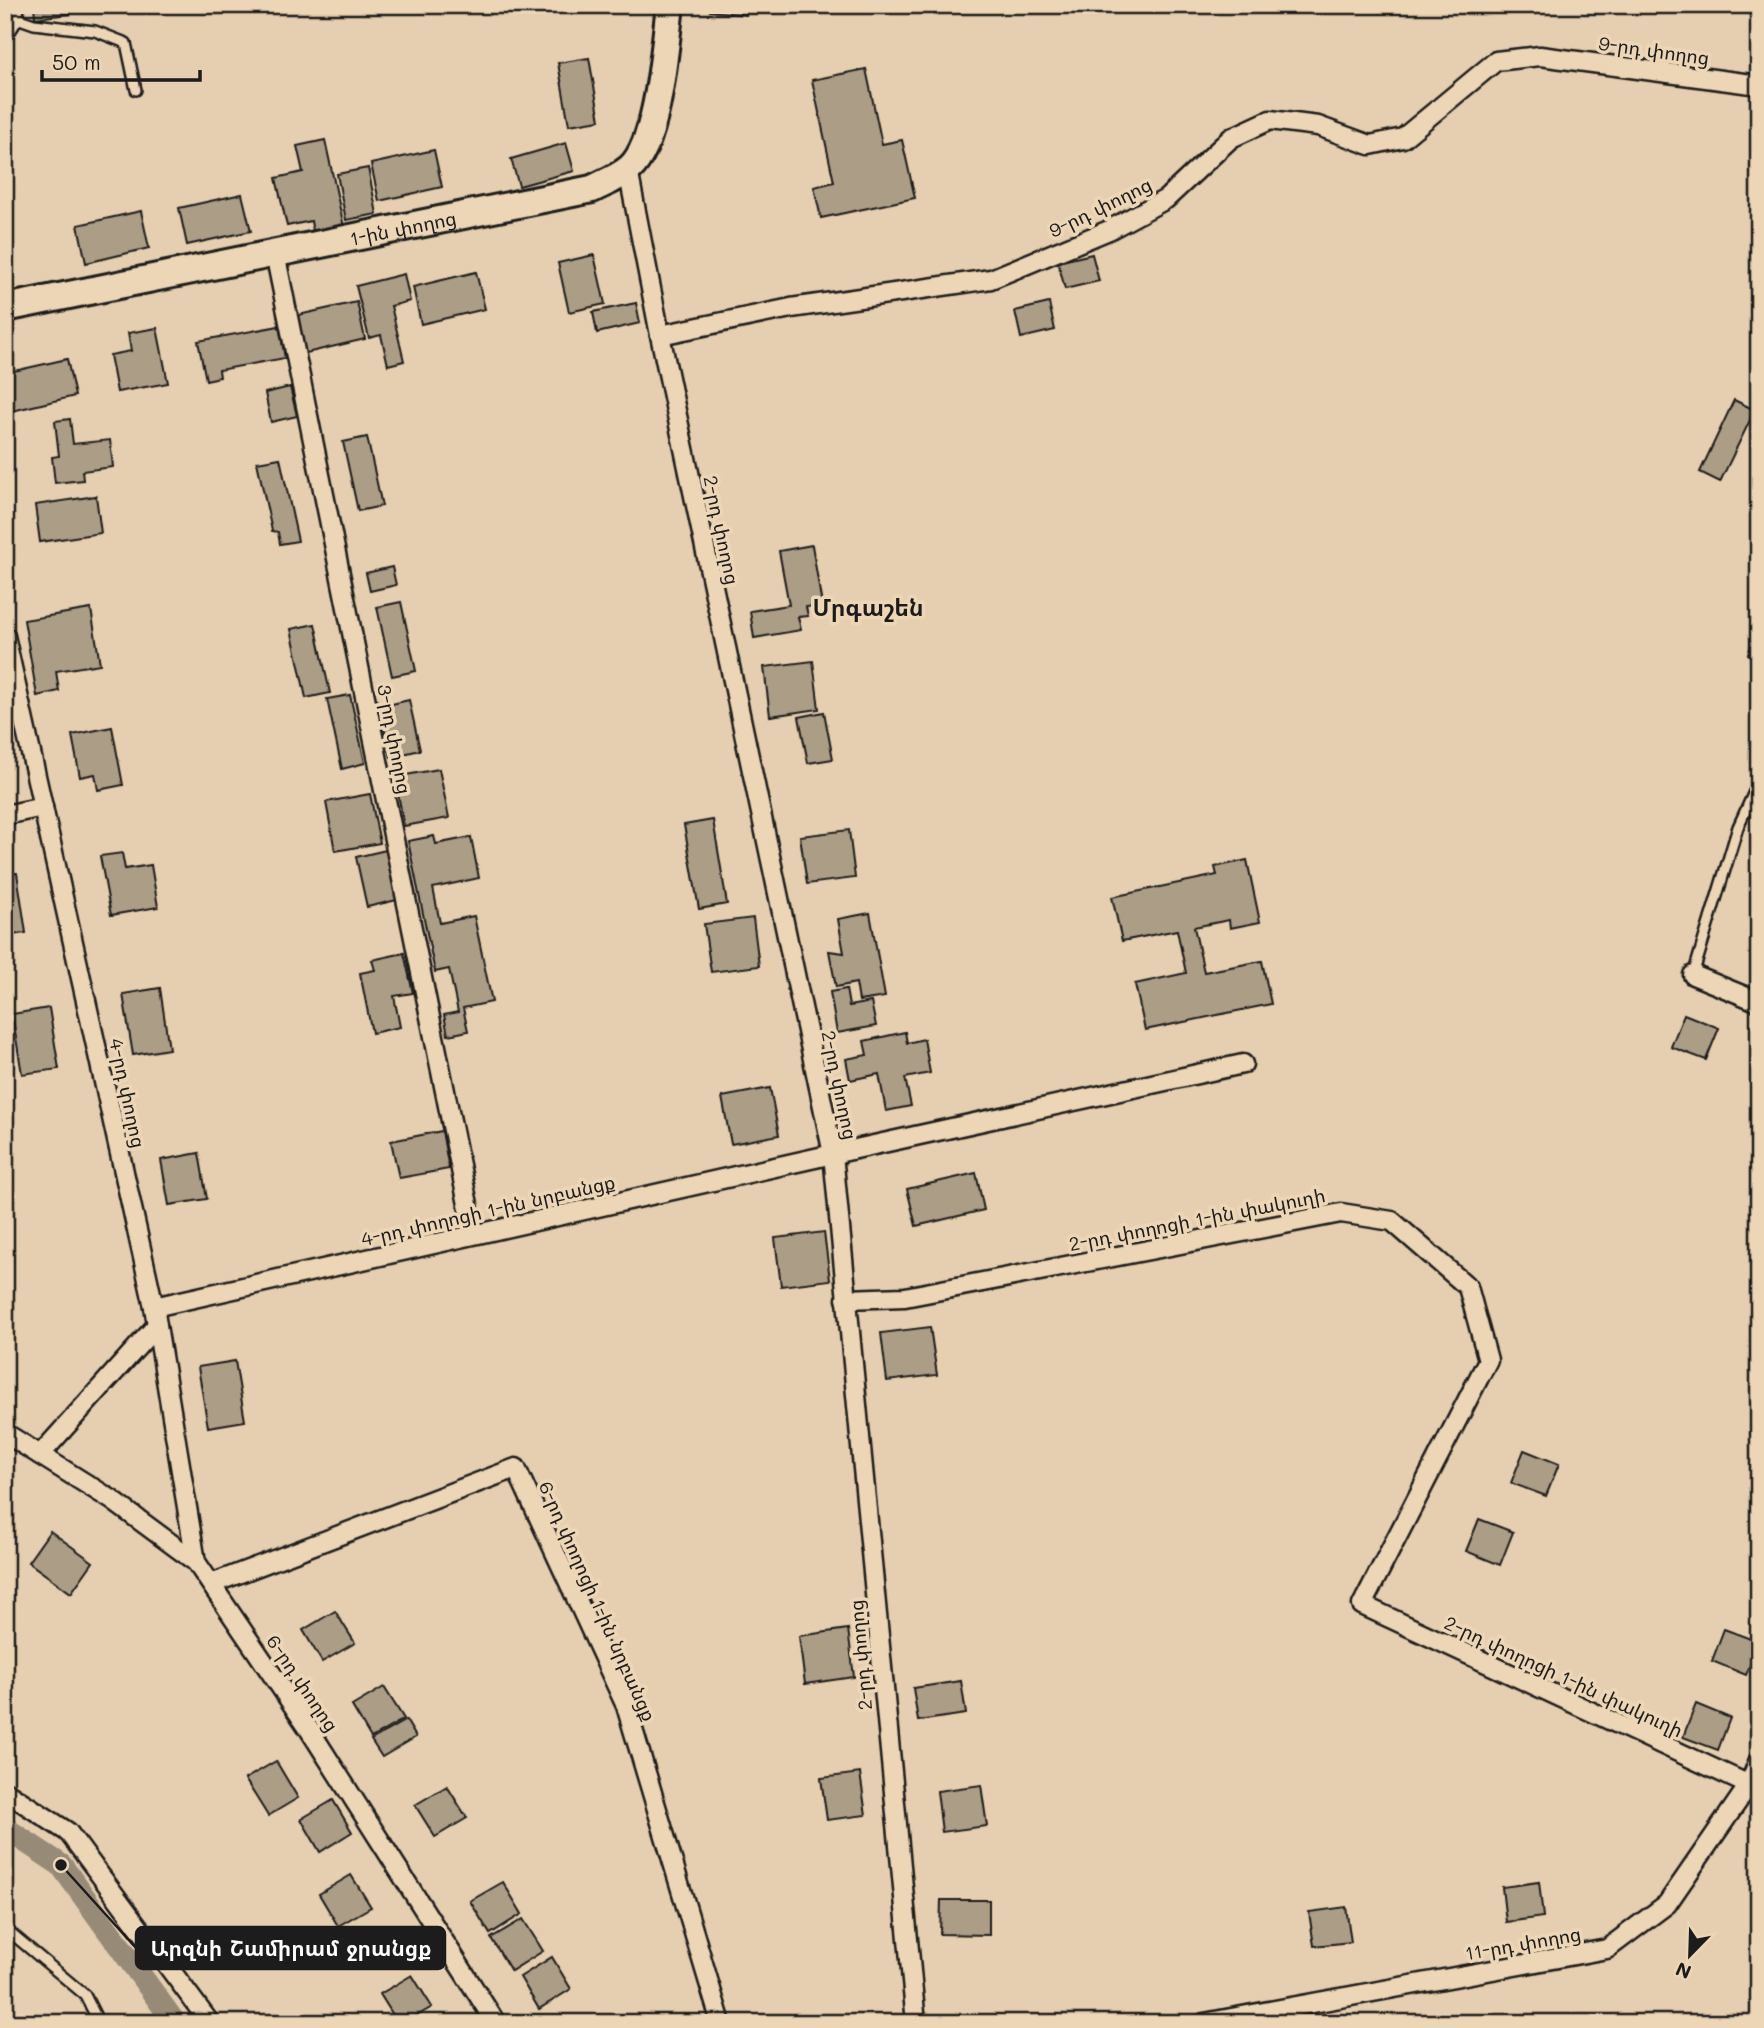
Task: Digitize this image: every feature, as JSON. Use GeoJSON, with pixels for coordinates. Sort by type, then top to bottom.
{"type":"FeatureCollection","features":[{"type":"Feature","properties":{"kind":"main road"},"geometry":{"type":"LineString","coordinates":[[628,170],[637,161],[650,130],[660,83],[670,5]]}},
{"type":"Feature","properties":{"kind":"main road","name":"1-ին փողոց"},"geometry":{"type":"LineString","coordinates":[[5,308],[592,189],[628,170]]}},
{"type":"Feature","properties":{"kind":"street","name":"9-րդ փողոց"},"geometry":{"type":"LineString","coordinates":[[660,335],[791,308],[991,279],[1109,230],[1166,199],[1231,138],[1270,120],[1318,126],[1370,145],[1403,138],[1496,61],[1541,56],[1759,85]]}},
{"type":"Feature","properties":{"kind":"street","name":"2-րդ փողոց"},"geometry":{"type":"LineString","coordinates":[[628,170],[660,335],[833,1154],[916,2023]]}},
{"type":"Feature","properties":{"kind":"street","name":"3-րդ փողոց"},"geometry":{"type":"LineString","coordinates":[[275,253],[474,1234]]}},
{"type":"Feature","properties":{"kind":"street","name":"4-րդ փողոց"},"geometry":{"type":"LineString","coordinates":[[5,636],[155,1316],[196,1562]]}},
{"type":"Feature","properties":{"kind":"street"},"geometry":{"type":"LineString","coordinates":[[5,815],[43,807]]}},
{"type":"Feature","properties":{"kind":"street"},"geometry":{"type":"LineString","coordinates":[[1693,975],[1759,1002]]}},
{"type":"Feature","properties":{"kind":"street"},"geometry":{"type":"LineString","coordinates":[[833,1154],[1243,1065]]}},
{"type":"Feature","properties":{"kind":"street","name":"4-րդ փողոցի 1-ին նրբանցք"},"geometry":{"type":"LineString","coordinates":[[155,1316],[474,1234],[833,1154]]}},
{"type":"Feature","properties":{"kind":"street","name":"2-րդ փողոցի 1-ին փակուղի"},"geometry":{"type":"LineString","coordinates":[[846,1299],[905,1297],[1341,1213],[1392,1220],[1468,1287],[1488,1360],[1362,1605],[1754,1787]]}},
{"type":"Feature","properties":{"kind":"street"},"geometry":{"type":"LineString","coordinates":[[40,1455],[155,1316]]}},
{"type":"Feature","properties":{"kind":"street","name":"6-րդ փողոց"},"geometry":{"type":"LineString","coordinates":[[5,1433],[112,1500],[196,1562],[372,1826],[496,2023]]}},
{"type":"Feature","properties":{"kind":"street","name":"6-րդ փողոցի 1-ին նրբանցք"},"geometry":{"type":"LineString","coordinates":[[211,1584],[516,1468],[626,1706],[721,2023]]}},
{"type":"Feature","properties":{"kind":"street","name":"11-րդ փողոց"},"geometry":{"type":"LineString","coordinates":[[1204,2023],[1607,1949],[1667,1904],[1754,1787],[1759,1760]]}},
{"type":"Feature","properties":{"kind":"street"},"geometry":{"type":"LineString","coordinates":[[5,1791],[68,1832],[210,2023]]}},
{"type":"Feature","properties":{"kind":"lane"},"geometry":{"type":"LineString","coordinates":[[11,18],[34,24],[95,31],[126,43],[136,89]]}},
{"type":"Feature","properties":{"kind":"lane"},"geometry":{"type":"LineString","coordinates":[[1693,975],[1738,827],[1759,781]]}},
{"type":"Feature","properties":{"kind":"lane"},"geometry":{"type":"LineString","coordinates":[[5,1928],[85,1995],[99,2023]]}},
{"type":"Feature","properties":{"kind":"building"},"geometry":{"type":"Polygon","coordinates":[[[34,5],[69,5],[70,14],[35,18],[34,5]]]}},
{"type":"Feature","properties":{"kind":"building"},"geometry":{"type":"Polygon","coordinates":[[[711,5],[747,5],[746,15],[710,11],[711,5]]]}},
{"type":"Feature","properties":{"kind":"building"},"geometry":{"type":"Polygon","coordinates":[[[589,58],[600,120],[569,125],[558,63],[589,58]]]}},
{"type":"Feature","properties":{"kind":"building"},"geometry":{"type":"Polygon","coordinates":[[[866,69],[882,144],[902,140],[915,198],[821,218],[814,187],[834,182],[812,80],[866,69]]]}},
{"type":"Feature","properties":{"kind":"building"},"geometry":{"type":"Polygon","coordinates":[[[325,140],[344,227],[313,233],[311,221],[287,226],[276,178],[303,172],[297,146],[325,140]]]}},
{"type":"Feature","properties":{"kind":"building"},"geometry":{"type":"Polygon","coordinates":[[[566,143],[574,171],[519,186],[511,159],[566,143]]]}},
{"type":"Feature","properties":{"kind":"building"},"geometry":{"type":"Polygon","coordinates":[[[434,150],[442,187],[379,201],[371,164],[434,150]]]}},
{"type":"Feature","properties":{"kind":"building"},"geometry":{"type":"Polygon","coordinates":[[[368,168],[377,214],[346,220],[337,174],[368,168]]]}},
{"type":"Feature","properties":{"kind":"building"},"geometry":{"type":"Polygon","coordinates":[[[242,194],[251,231],[187,245],[179,208],[242,194]]]}},
{"type":"Feature","properties":{"kind":"building"},"geometry":{"type":"Polygon","coordinates":[[[141,211],[149,248],[86,263],[78,225],[141,211]]]}},
{"type":"Feature","properties":{"kind":"building"},"geometry":{"type":"Polygon","coordinates":[[[1092,254],[1099,281],[1065,289],[1058,262],[1092,254]]]}},
{"type":"Feature","properties":{"kind":"building"},"geometry":{"type":"Polygon","coordinates":[[[594,255],[605,304],[569,312],[558,263],[594,255]]]}},
{"type":"Feature","properties":{"kind":"building"},"geometry":{"type":"Polygon","coordinates":[[[476,272],[485,309],[421,324],[413,287],[476,272]]]}},
{"type":"Feature","properties":{"kind":"building"},"geometry":{"type":"Polygon","coordinates":[[[404,274],[410,301],[391,306],[404,361],[388,365],[381,335],[369,338],[356,286],[404,274]]]}},
{"type":"Feature","properties":{"kind":"building"},"geometry":{"type":"Polygon","coordinates":[[[357,302],[365,339],[302,354],[294,316],[357,302]]]}},
{"type":"Feature","properties":{"kind":"building"},"geometry":{"type":"Polygon","coordinates":[[[636,303],[640,323],[597,333],[593,312],[636,303]]]}},
{"type":"Feature","properties":{"kind":"building"},"geometry":{"type":"Polygon","coordinates":[[[1049,303],[1055,330],[1021,338],[1015,311],[1049,303]]]}},
{"type":"Feature","properties":{"kind":"building"},"geometry":{"type":"Polygon","coordinates":[[[279,326],[285,358],[219,370],[220,377],[206,380],[198,341],[279,326]]]}},
{"type":"Feature","properties":{"kind":"building"},"geometry":{"type":"Polygon","coordinates":[[[157,328],[168,383],[117,392],[110,355],[131,351],[128,333],[157,328]]]}},
{"type":"Feature","properties":{"kind":"building"},"geometry":{"type":"Polygon","coordinates":[[[67,359],[75,396],[12,411],[5,373],[67,359]]]}},
{"type":"Feature","properties":{"kind":"building"},"geometry":{"type":"Polygon","coordinates":[[[290,387],[297,416],[271,422],[265,393],[290,387]]]}},
{"type":"Feature","properties":{"kind":"building"},"geometry":{"type":"Polygon","coordinates":[[[1734,400],[1755,410],[1720,482],[1700,472],[1734,400]]]}},
{"type":"Feature","properties":{"kind":"building"},"geometry":{"type":"Polygon","coordinates":[[[70,419],[73,444],[110,440],[113,467],[82,471],[83,480],[55,483],[52,457],[59,456],[55,421],[70,419]]]}},
{"type":"Feature","properties":{"kind":"building"},"geometry":{"type":"Polygon","coordinates":[[[367,437],[382,506],[358,511],[343,442],[367,437]]]}},
{"type":"Feature","properties":{"kind":"building"},"geometry":{"type":"Polygon","coordinates":[[[280,458],[298,541],[280,544],[278,532],[272,531],[257,462],[280,458]]]}},
{"type":"Feature","properties":{"kind":"building"},"geometry":{"type":"Polygon","coordinates":[[[96,496],[101,533],[40,542],[35,505],[96,496]]]}},
{"type":"Feature","properties":{"kind":"building"},"geometry":{"type":"Polygon","coordinates":[[[812,545],[822,605],[806,607],[808,616],[798,617],[801,630],[754,638],[750,611],[789,605],[779,551],[812,545]]]}},
{"type":"Feature","properties":{"kind":"building"},"geometry":{"type":"Polygon","coordinates":[[[392,567],[396,585],[370,591],[366,573],[392,567]]]}},
{"type":"Feature","properties":{"kind":"building"},"geometry":{"type":"Polygon","coordinates":[[[401,602],[416,671],[392,676],[377,607],[401,602]]]}},
{"type":"Feature","properties":{"kind":"building"},"geometry":{"type":"Polygon","coordinates":[[[91,609],[100,664],[56,671],[59,691],[37,696],[24,620],[91,609]]]}},
{"type":"Feature","properties":{"kind":"building"},"geometry":{"type":"Polygon","coordinates":[[[315,624],[330,693],[306,698],[291,629],[315,624]]]}},
{"type":"Feature","properties":{"kind":"building"},"geometry":{"type":"Polygon","coordinates":[[[1759,626],[1759,658],[1748,654],[1759,626]]]}},
{"type":"Feature","properties":{"kind":"building"},"geometry":{"type":"Polygon","coordinates":[[[813,661],[819,709],[770,716],[764,667],[813,661]]]}},
{"type":"Feature","properties":{"kind":"building"},"geometry":{"type":"Polygon","coordinates":[[[350,695],[365,763],[342,769],[327,699],[350,695]]]}},
{"type":"Feature","properties":{"kind":"building"},"geometry":{"type":"Polygon","coordinates":[[[409,700],[420,750],[391,757],[379,707],[409,700]]]}},
{"type":"Feature","properties":{"kind":"building"},"geometry":{"type":"Polygon","coordinates":[[[824,712],[833,759],[808,763],[799,717],[824,712]]]}},
{"type":"Feature","properties":{"kind":"building"},"geometry":{"type":"Polygon","coordinates":[[[112,727],[123,785],[98,790],[95,774],[80,777],[72,735],[112,727]]]}},
{"type":"Feature","properties":{"kind":"building"},"geometry":{"type":"Polygon","coordinates":[[[439,769],[449,818],[404,826],[395,777],[439,769]]]}},
{"type":"Feature","properties":{"kind":"building"},"geometry":{"type":"Polygon","coordinates":[[[370,794],[380,843],[335,851],[326,802],[370,794]]]}},
{"type":"Feature","properties":{"kind":"building"},"geometry":{"type":"Polygon","coordinates":[[[713,820],[727,904],[699,909],[684,825],[713,820]]]}},
{"type":"Feature","properties":{"kind":"building"},"geometry":{"type":"Polygon","coordinates":[[[849,830],[855,878],[807,884],[800,836],[849,830]]]}},
{"type":"Feature","properties":{"kind":"building"},"geometry":{"type":"Polygon","coordinates":[[[434,836],[436,844],[471,837],[479,878],[433,888],[440,923],[474,916],[492,1002],[463,1008],[468,1031],[448,1035],[444,1015],[458,1012],[449,969],[435,972],[408,841],[434,836]]]}},
{"type":"Feature","properties":{"kind":"building"},"geometry":{"type":"Polygon","coordinates":[[[386,850],[397,900],[367,907],[356,857],[386,850]]]}},
{"type":"Feature","properties":{"kind":"building"},"geometry":{"type":"Polygon","coordinates":[[[122,853],[125,869],[151,865],[158,907],[111,915],[100,856],[122,853]]]}},
{"type":"Feature","properties":{"kind":"building"},"geometry":{"type":"Polygon","coordinates":[[[1247,860],[1260,922],[1230,928],[1229,920],[1194,927],[1204,972],[1262,961],[1271,1004],[1145,1030],[1135,984],[1186,973],[1177,930],[1122,941],[1112,897],[1217,875],[1215,867],[1247,860]]]}},
{"type":"Feature","properties":{"kind":"building"},"geometry":{"type":"Polygon","coordinates":[[[17,873],[26,933],[5,936],[5,874],[17,873]]]}},
{"type":"Feature","properties":{"kind":"building"},"geometry":{"type":"Polygon","coordinates":[[[870,913],[885,997],[859,1001],[856,983],[836,987],[829,951],[844,953],[838,919],[870,913]]]}},
{"type":"Feature","properties":{"kind":"building"},"geometry":{"type":"Polygon","coordinates":[[[753,918],[759,966],[711,972],[704,924],[753,918]]]}},
{"type":"Feature","properties":{"kind":"building"},"geometry":{"type":"Polygon","coordinates":[[[404,953],[413,993],[394,996],[400,1027],[372,1033],[360,973],[375,970],[372,960],[404,953]]]}},
{"type":"Feature","properties":{"kind":"building"},"geometry":{"type":"Polygon","coordinates":[[[160,988],[169,1049],[133,1055],[123,994],[160,988]]]}},
{"type":"Feature","properties":{"kind":"building"},"geometry":{"type":"Polygon","coordinates":[[[846,989],[849,1006],[871,1002],[876,1026],[837,1033],[830,992],[846,989]]]}},
{"type":"Feature","properties":{"kind":"building"},"geometry":{"type":"Polygon","coordinates":[[[49,1008],[59,1069],[22,1074],[12,1014],[49,1008]]]}},
{"type":"Feature","properties":{"kind":"building"},"geometry":{"type":"Polygon","coordinates":[[[1684,1014],[1719,1028],[1706,1060],[1671,1047],[1684,1014]]]}},
{"type":"Feature","properties":{"kind":"building"},"geometry":{"type":"Polygon","coordinates":[[[905,1032],[907,1043],[924,1039],[930,1073],[905,1078],[911,1106],[886,1111],[879,1074],[850,1080],[846,1059],[867,1055],[864,1041],[905,1032]]]}},
{"type":"Feature","properties":{"kind":"building"},"geometry":{"type":"Polygon","coordinates":[[[770,1088],[779,1135],[731,1144],[722,1097],[770,1088]]]}},
{"type":"Feature","properties":{"kind":"building"},"geometry":{"type":"Polygon","coordinates":[[[442,1131],[449,1169],[399,1178],[391,1141],[442,1131]]]}},
{"type":"Feature","properties":{"kind":"building"},"geometry":{"type":"Polygon","coordinates":[[[199,1153],[207,1199],[169,1205],[161,1160],[199,1153]]]}},
{"type":"Feature","properties":{"kind":"building"},"geometry":{"type":"Polygon","coordinates":[[[976,1173],[984,1210],[916,1226],[907,1189],[976,1173]]]}},
{"type":"Feature","properties":{"kind":"building"},"geometry":{"type":"Polygon","coordinates":[[[824,1232],[830,1280],[781,1286],[775,1238],[824,1232]]]}},
{"type":"Feature","properties":{"kind":"building"},"geometry":{"type":"Polygon","coordinates":[[[930,1327],[937,1375],[887,1381],[881,1333],[930,1327]]]}},
{"type":"Feature","properties":{"kind":"building"},"geometry":{"type":"Polygon","coordinates":[[[235,1361],[245,1421],[208,1427],[198,1367],[235,1361]]]}},
{"type":"Feature","properties":{"kind":"building"},"geometry":{"type":"Polygon","coordinates":[[[1524,1450],[1559,1464],[1546,1496],[1511,1483],[1524,1450]]]}},
{"type":"Feature","properties":{"kind":"building"},"geometry":{"type":"Polygon","coordinates":[[[1479,1519],[1513,1532],[1500,1565],[1466,1551],[1479,1519]]]}},
{"type":"Feature","properties":{"kind":"building"},"geometry":{"type":"Polygon","coordinates":[[[50,1531],[93,1562],[71,1593],[28,1562],[50,1531]]]}},
{"type":"Feature","properties":{"kind":"building"},"geometry":{"type":"Polygon","coordinates":[[[335,1611],[355,1643],[322,1662],[303,1630],[335,1611]]]}},
{"type":"Feature","properties":{"kind":"building"},"geometry":{"type":"Polygon","coordinates":[[[848,1629],[854,1677],[805,1684],[799,1636],[848,1629]]]}},
{"type":"Feature","properties":{"kind":"building"},"geometry":{"type":"Polygon","coordinates":[[[1724,1629],[1759,1642],[1746,1675],[1712,1661],[1724,1629]]]}},
{"type":"Feature","properties":{"kind":"building"},"geometry":{"type":"Polygon","coordinates":[[[961,1681],[966,1714],[918,1721],[913,1688],[961,1681]]]}},
{"type":"Feature","properties":{"kind":"building"},"geometry":{"type":"Polygon","coordinates":[[[384,1687],[404,1719],[371,1738],[352,1706],[384,1687]]]}},
{"type":"Feature","properties":{"kind":"building"},"geometry":{"type":"Polygon","coordinates":[[[1696,1704],[1730,1718],[1718,1750],[1683,1737],[1696,1704]]]}},
{"type":"Feature","properties":{"kind":"building"},"geometry":{"type":"Polygon","coordinates":[[[406,1720],[416,1737],[382,1757],[371,1740],[406,1720]]]}},
{"type":"Feature","properties":{"kind":"building"},"geometry":{"type":"Polygon","coordinates":[[[276,1761],[298,1798],[268,1816],[245,1779],[276,1761]]]}},
{"type":"Feature","properties":{"kind":"building"},"geometry":{"type":"Polygon","coordinates":[[[860,1773],[866,1815],[827,1820],[821,1778],[860,1773]]]}},
{"type":"Feature","properties":{"kind":"building"},"geometry":{"type":"Polygon","coordinates":[[[981,1785],[987,1826],[942,1832],[937,1791],[981,1785]]]}},
{"type":"Feature","properties":{"kind":"building"},"geometry":{"type":"Polygon","coordinates":[[[447,1786],[467,1818],[435,1837],[415,1805],[447,1786]]]}},
{"type":"Feature","properties":{"kind":"building"},"geometry":{"type":"Polygon","coordinates":[[[333,1800],[352,1832],[320,1852],[301,1819],[333,1800]]]}},
{"type":"Feature","properties":{"kind":"building"},"geometry":{"type":"Polygon","coordinates":[[[351,1875],[371,1907],[338,1926],[319,1894],[351,1875]]]}},
{"type":"Feature","properties":{"kind":"building"},"geometry":{"type":"Polygon","coordinates":[[[503,1882],[522,1914],[490,1934],[470,1901],[503,1882]]]}},
{"type":"Feature","properties":{"kind":"building"},"geometry":{"type":"Polygon","coordinates":[[[1539,1882],[1543,1917],[1506,1922],[1502,1887],[1539,1882]]]}},
{"type":"Feature","properties":{"kind":"building"},"geometry":{"type":"Polygon","coordinates":[[[941,1900],[989,1900],[989,1935],[940,1934],[941,1900]]]}},
{"type":"Feature","properties":{"kind":"building"},"geometry":{"type":"Polygon","coordinates":[[[1346,1907],[1351,1942],[1314,1946],[1309,1912],[1346,1907]]]}},
{"type":"Feature","properties":{"kind":"building"},"geometry":{"type":"Polygon","coordinates":[[[523,1919],[543,1951],[511,1971],[491,1938],[523,1919]]]}},
{"type":"Feature","properties":{"kind":"building"},"geometry":{"type":"Polygon","coordinates":[[[552,1957],[571,1989],[539,2009],[520,1977],[552,1957]]]}},
{"type":"Feature","properties":{"kind":"building"},"geometry":{"type":"Polygon","coordinates":[[[412,1975],[432,2007],[405,2023],[398,2023],[380,1994],[412,1975]]]}},
{"type":"Feature","properties":{"kind":"waterway"},"geometry":{"type":"LineString","coordinates":[[5,1828],[61,1865],[175,2023]]}},
{"type":"Feature","properties":{"kind":"place","name":"Արզնի Շամիրամ ջրանցք"},"geometry":{"type":"Point","coordinates":[61,1865]}},
{"type":"Feature","properties":{"kind":"district","name":"Մրգաշեն"},"geometry":{"type":"Point","coordinates":[868,607]}}]}
